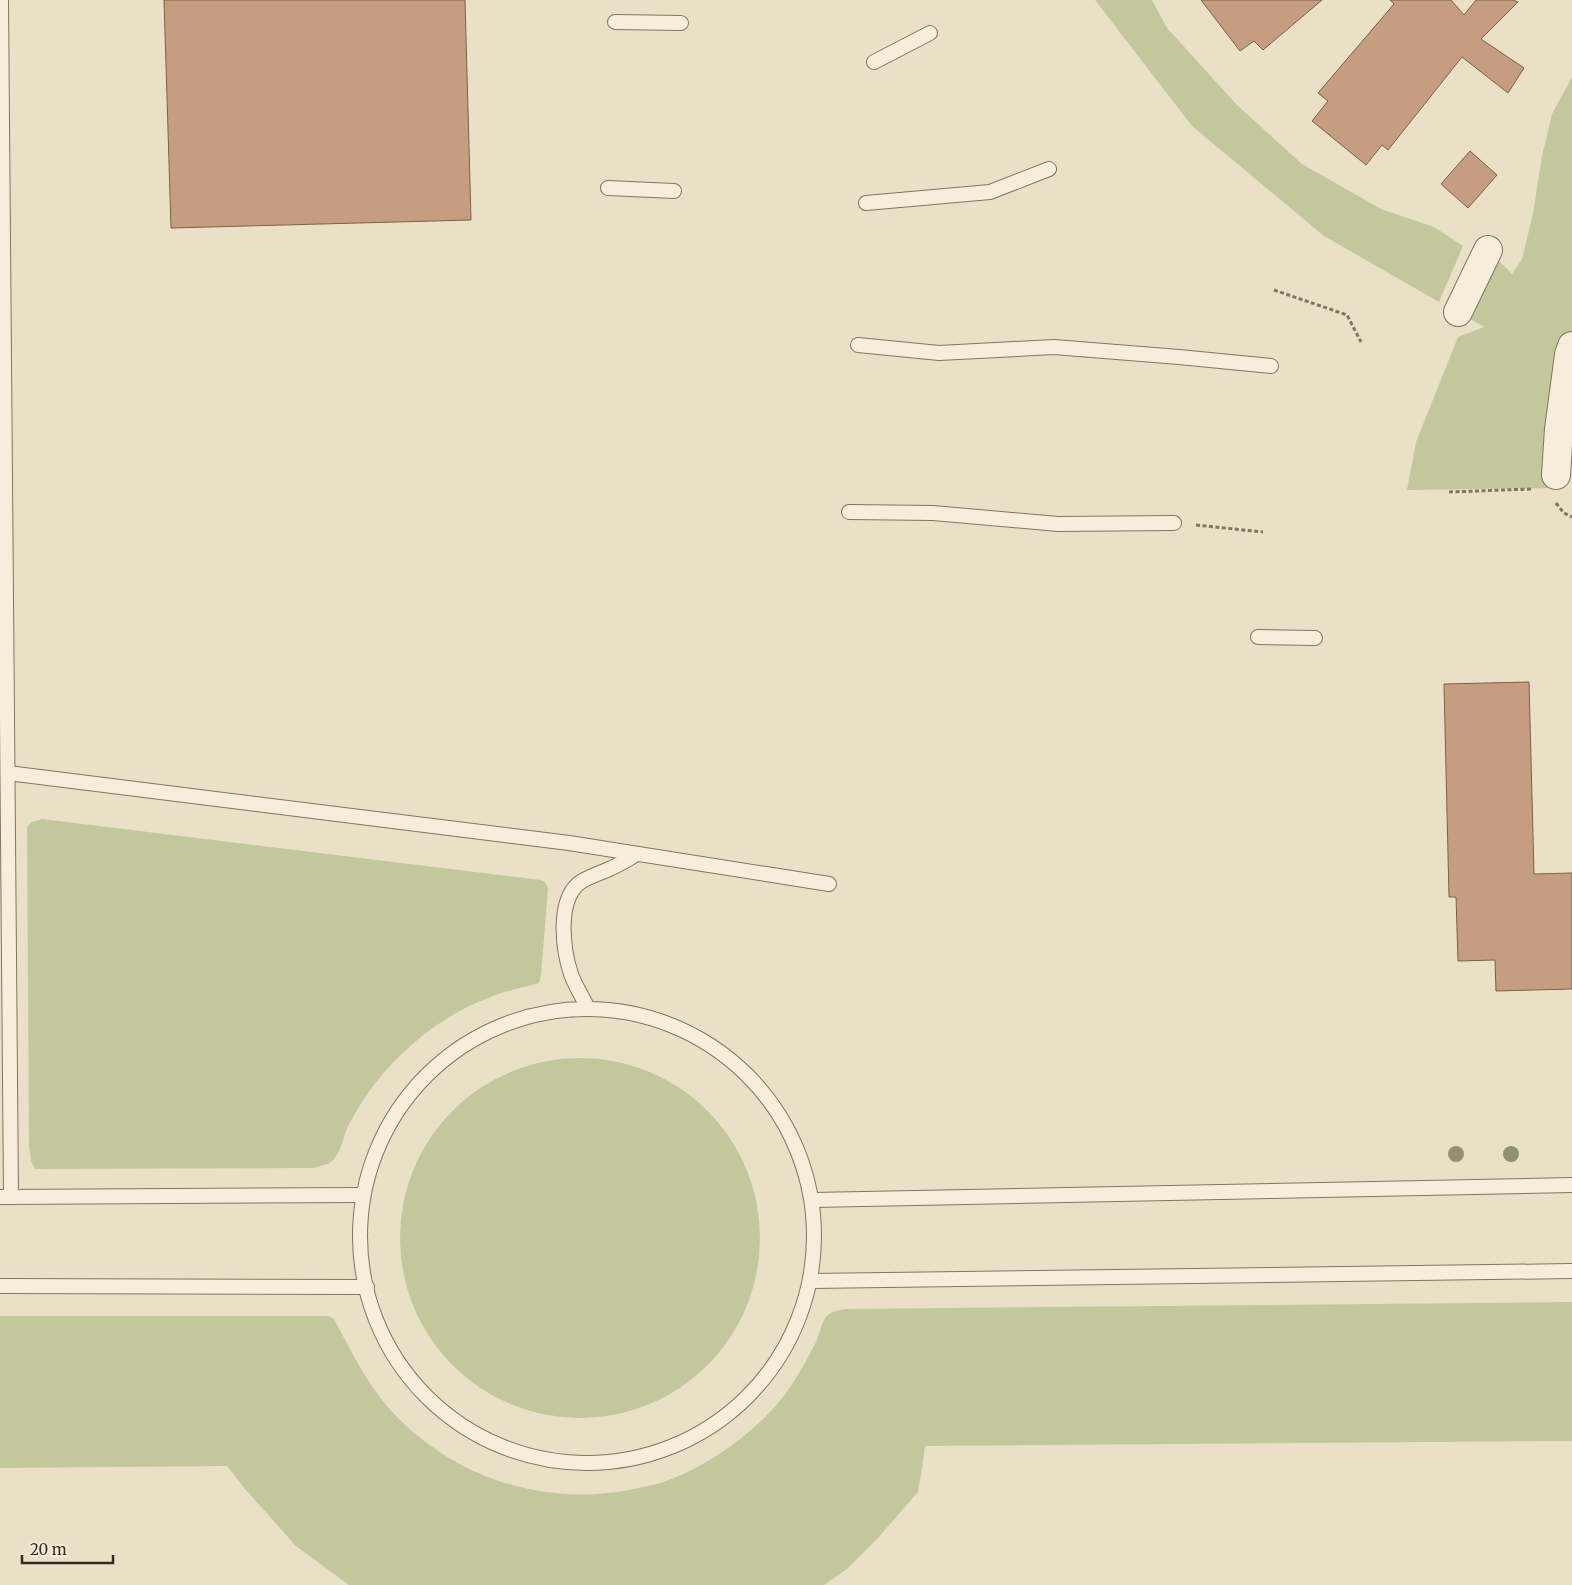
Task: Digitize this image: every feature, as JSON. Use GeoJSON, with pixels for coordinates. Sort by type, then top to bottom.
{"type":"FeatureCollection","features":[{"type":"Feature","properties":{"kind":"street"},"geometry":{"type":"LineString","coordinates":[[1458,312],[1488,250]]}},
{"type":"Feature","properties":{"kind":"street"},"geometry":{"type":"LineString","coordinates":[[1545,482],[1559,429],[1569,355],[1572,346]]}},
{"type":"Feature","properties":{"kind":"lane"},"geometry":{"type":"LineString","coordinates":[[1,0],[8,773],[6,1197],[362,1195]]}},
{"type":"Feature","properties":{"kind":"lane"},"geometry":{"type":"LineString","coordinates":[[615,22],[681,22]]}},
{"type":"Feature","properties":{"kind":"lane"},"geometry":{"type":"LineString","coordinates":[[874,62],[930,33]]}},
{"type":"Feature","properties":{"kind":"lane"},"geometry":{"type":"LineString","coordinates":[[866,202],[990,192],[1049,169]]}},
{"type":"Feature","properties":{"kind":"lane"},"geometry":{"type":"LineString","coordinates":[[608,188],[674,191]]}},
{"type":"Feature","properties":{"kind":"lane"},"geometry":{"type":"LineString","coordinates":[[858,345],[939,353],[1054,347],[1271,366]]}},
{"type":"Feature","properties":{"kind":"lane"},"geometry":{"type":"LineString","coordinates":[[849,512],[933,513],[1058,524],[1174,522]]}},
{"type":"Feature","properties":{"kind":"lane"},"geometry":{"type":"LineString","coordinates":[[1258,637],[1316,638]]}},
{"type":"Feature","properties":{"kind":"lane"},"geometry":{"type":"LineString","coordinates":[[8,773],[569,843],[828,884]]}},
{"type":"Feature","properties":{"kind":"lane"},"geometry":{"type":"LineString","coordinates":[[588,1009],[572,975],[566,954],[564,932],[566,909],[570,895],[578,884],[589,877],[611,869],[636,854]]}},
{"type":"Feature","properties":{"kind":"lane"},"geometry":{"type":"LineString","coordinates":[[588,1009],[612,1010],[675,1025],[704,1041],[732,1060],[755,1083],[777,1109],[792,1137],[804,1168],[812,1200],[815,1240],[810,1281],[802,1312],[788,1342],[750,1394],[724,1417],[699,1434],[671,1447],[639,1457],[607,1462],[574,1462],[543,1458],[511,1450],[481,1436],[429,1400],[407,1375],[389,1347],[375,1319],[360,1256],[362,1195],[374,1156],[390,1122],[413,1091],[439,1063],[471,1041],[504,1024],[540,1014],[588,1009]]}},
{"type":"Feature","properties":{"kind":"lane"},"geometry":{"type":"LineString","coordinates":[[812,1200],[1572,1185]]}},
{"type":"Feature","properties":{"kind":"lane"},"geometry":{"type":"LineString","coordinates":[[810,1281],[1572,1271]]}},
{"type":"Feature","properties":{"kind":"lane"},"geometry":{"type":"LineString","coordinates":[[0,1286],[368,1287]]}},
{"type":"Feature","properties":{"kind":"path"},"geometry":{"type":"LineString","coordinates":[[1274,290],[1347,315],[1361,342]]}},
{"type":"Feature","properties":{"kind":"path"},"geometry":{"type":"LineString","coordinates":[[1449,492],[1545,482]]}},
{"type":"Feature","properties":{"kind":"path"},"geometry":{"type":"LineString","coordinates":[[1174,522],[1262,532]]}},
{"type":"Feature","properties":{"kind":"green space"},"geometry":{"type":"Polygon","coordinates":[[[1095,0],[1152,0],[1167,28],[1237,105],[1302,164],[1381,209],[1434,227],[1463,246],[1439,302],[1324,236],[1192,126],[1095,0]]]}},
{"type":"Feature","properties":{"kind":"green space"},"geometry":{"type":"Polygon","coordinates":[[[1572,77],[1572,463],[1561,470],[1552,488],[1407,490],[1416,442],[1458,337],[1484,327],[1458,312],[1488,250],[1512,274],[1522,259],[1533,214],[1542,156],[1552,114],[1572,77]]]}},
{"type":"Feature","properties":{"kind":"green space"},"geometry":{"type":"Polygon","coordinates":[[[42,819],[541,880],[545,882],[548,888],[539,983],[500,993],[461,1010],[412,1044],[379,1078],[368,1093],[347,1128],[338,1154],[327,1164],[314,1168],[35,1169],[31,1161],[29,1144],[27,827],[32,822],[42,819]]]}},
{"type":"Feature","properties":{"kind":"green space"},"geometry":{"type":"Polygon","coordinates":[[[580,1058],[615,1061],[649,1071],[680,1088],[707,1111],[730,1138],[747,1169],[757,1203],[760,1238],[757,1273],[747,1307],[730,1338],[707,1365],[680,1388],[649,1405],[615,1415],[580,1418],[545,1415],[511,1405],[480,1388],[453,1365],[430,1338],[413,1307],[403,1273],[400,1238],[403,1203],[413,1169],[430,1138],[453,1111],[480,1088],[511,1071],[545,1061],[580,1058]]]}},
{"type":"Feature","properties":{"kind":"green space"},"geometry":{"type":"Polygon","coordinates":[[[1572,1302],[1572,1441],[925,1446],[918,1492],[877,1539],[847,1569],[824,1585],[349,1585],[296,1546],[227,1466],[0,1468],[0,1316],[329,1316],[334,1319],[365,1375],[387,1406],[411,1430],[437,1451],[466,1467],[497,1480],[529,1489],[562,1494],[595,1494],[629,1490],[669,1480],[697,1467],[724,1451],[760,1422],[785,1395],[816,1342],[826,1317],[833,1312],[846,1309],[1572,1302]]]}},
{"type":"Feature","properties":{"kind":"building"},"geometry":{"type":"Polygon","coordinates":[[[164,0],[465,0],[471,220],[171,228],[164,0]]]}},
{"type":"Feature","properties":{"kind":"building"},"geometry":{"type":"Polygon","coordinates":[[[1201,0],[1322,0],[1263,50],[1254,41],[1240,51],[1201,0]]]}},
{"type":"Feature","properties":{"kind":"building"},"geometry":{"type":"Polygon","coordinates":[[[1390,0],[1451,0],[1464,15],[1476,0],[1513,0],[1518,2],[1481,39],[1524,68],[1508,93],[1462,57],[1388,150],[1382,145],[1366,165],[1312,121],[1328,101],[1318,93],[1394,4],[1390,0]]]}},
{"type":"Feature","properties":{"kind":"building"},"geometry":{"type":"Polygon","coordinates":[[[1470,151],[1497,175],[1468,208],[1441,184],[1470,151]]]}},
{"type":"Feature","properties":{"kind":"building"},"geometry":{"type":"Polygon","coordinates":[[[1529,682],[1534,874],[1572,873],[1572,989],[1496,991],[1495,960],[1458,961],[1456,897],[1449,897],[1444,684],[1529,682]]]}}]}
